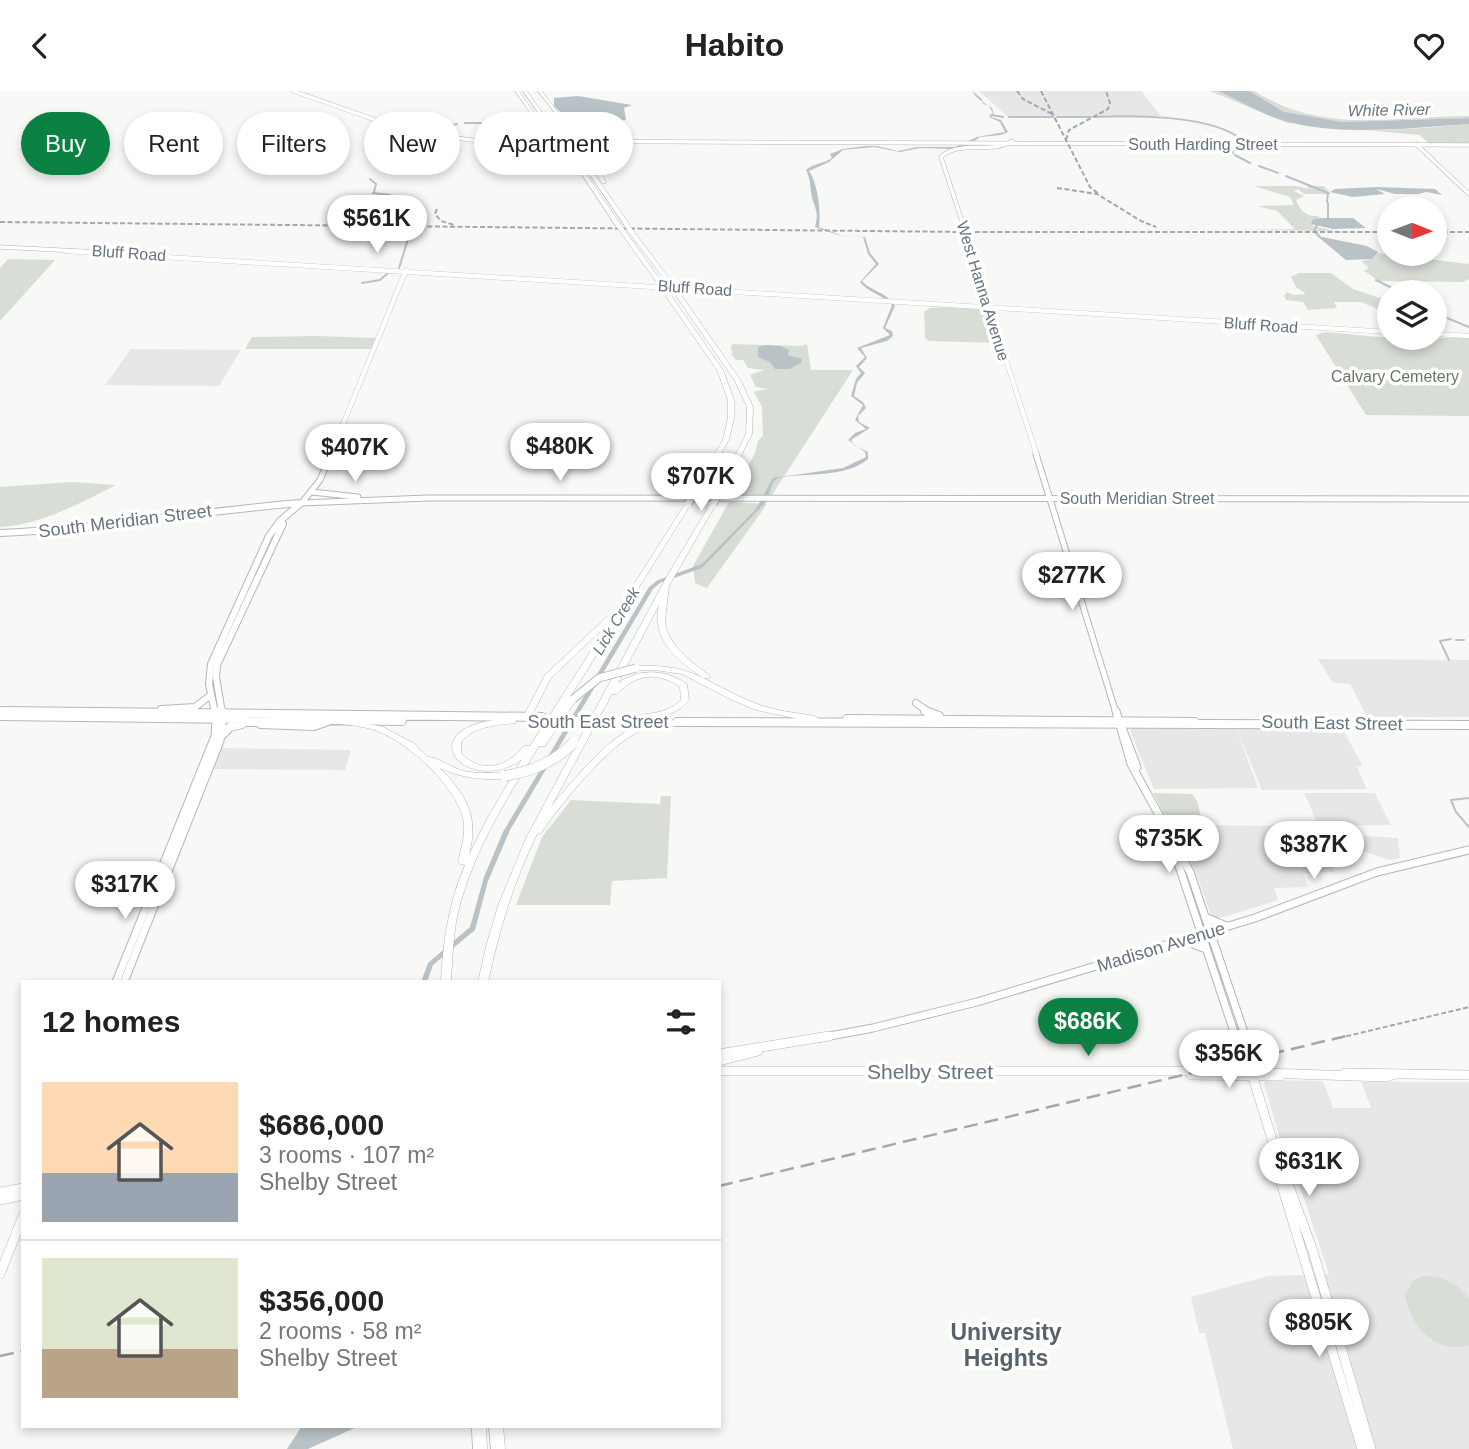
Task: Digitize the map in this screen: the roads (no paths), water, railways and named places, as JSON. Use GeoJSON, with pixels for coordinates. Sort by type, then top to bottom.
{"type":"FeatureCollection","features":[{"type":"Feature","properties":{"kind":"highway"},"geometry":{"type":"LineString","coordinates":[[517,91],[532,112]]}},
{"type":"Feature","properties":{"kind":"highway"},"geometry":{"type":"LineString","coordinates":[[525,91],[542,112]]}},
{"type":"Feature","properties":{"kind":"highway"},"geometry":{"type":"LineString","coordinates":[[537,91],[548,112]]}},
{"type":"Feature","properties":{"kind":"highway"},"geometry":{"type":"LineString","coordinates":[[537,91],[554,112]]}},
{"type":"Feature","properties":{"kind":"highway"},"geometry":{"type":"LineString","coordinates":[[483,980],[498,920],[519,862],[542,811],[713,504],[749,434],[750,407],[742,387],[672,287],[580,175]]}},
{"type":"Feature","properties":{"kind":"highway"},"geometry":{"type":"LineString","coordinates":[[584,175],[592,188]]}},
{"type":"Feature","properties":{"kind":"highway"},"geometry":{"type":"LineString","coordinates":[[446,980],[453,914],[469,862],[568,689],[638,583],[726,440],[732,418],[731,400],[720,370],[653,274],[624,228],[616,208],[591,175]]}},
{"type":"Feature","properties":{"kind":"highway"},"geometry":{"type":"LineString","coordinates":[[600,175],[617,204],[616,208]]}},
{"type":"Feature","properties":{"kind":"highway"},"geometry":{"type":"LineString","coordinates":[[527,717],[548,677],[606,624],[638,583]]}},
{"type":"Feature","properties":{"kind":"highway"},"geometry":{"type":"LineString","coordinates":[[666,585],[661,624],[668,642],[679,655],[736,698]]}},
{"type":"Feature","properties":{"kind":"highway"},"geometry":{"type":"LineString","coordinates":[[494,815],[573,699],[597,679],[636,668],[663,668],[689,673],[736,698],[766,710],[815,719]]}},
{"type":"Feature","properties":{"kind":"highway"},"geometry":{"type":"LineString","coordinates":[[590,728],[618,687],[630,678],[648,674],[661,675],[684,686],[685,700],[677,709],[660,715],[635,718]]}},
{"type":"Feature","properties":{"kind":"highway"},"geometry":{"type":"LineString","coordinates":[[512,721],[490,723],[467,731],[457,744],[459,757],[472,766],[489,769],[515,761],[523,754],[552,707],[568,689]]}},
{"type":"Feature","properties":{"kind":"highway"},"geometry":{"type":"LineString","coordinates":[[332,720],[380,729],[440,766],[455,772],[481,777],[505,776],[543,765],[563,753],[574,742],[601,699],[608,694]]}},
{"type":"Feature","properties":{"kind":"highway"},"geometry":{"type":"LineString","coordinates":[[519,862],[561,800],[626,735],[646,726],[680,723]]}},
{"type":"Feature","properties":{"kind":"highway"},"geometry":{"type":"LineString","coordinates":[[411,746],[459,796],[469,818],[469,842],[453,894],[453,914]]}},
{"type":"Feature","properties":{"kind":"highway"},"geometry":{"type":"LineString","coordinates":[[479,1428],[480,1449]]}},
{"type":"Feature","properties":{"kind":"highway"},"geometry":{"type":"LineString","coordinates":[[496,1428],[498,1449]]}},
{"type":"Feature","properties":{"kind":"main road"},"geometry":{"type":"LineString","coordinates":[[290,91],[364,117]]}},
{"type":"Feature","properties":{"kind":"main road","name":"South Harding Street"},"geometry":{"type":"LineString","coordinates":[[633,143],[1012,141],[1469,145]]}},
{"type":"Feature","properties":{"kind":"main road","name":"West Hanna Avenue"},"geometry":{"type":"LineString","coordinates":[[1012,141],[999,148],[951,150],[941,157],[1120,722],[1119,728],[1142,783],[1178,853]]}},
{"type":"Feature","properties":{"kind":"main road"},"geometry":{"type":"LineString","coordinates":[[1417,145],[1469,194]]}},
{"type":"Feature","properties":{"kind":"main road","name":"Bluff Road"},"geometry":{"type":"LineString","coordinates":[[0,247],[406,269],[895,303],[1377,331]]}},
{"type":"Feature","properties":{"kind":"main road"},"geometry":{"type":"LineString","coordinates":[[125,980],[219,716],[211,695],[211,664],[270,536],[280,521],[312,492],[320,479],[406,269]]}},
{"type":"Feature","properties":{"kind":"main road"},"geometry":{"type":"LineString","coordinates":[[1447,335],[1469,336]]}},
{"type":"Feature","properties":{"kind":"main road","name":"South Meridian Street"},"geometry":{"type":"LineString","coordinates":[[312,492],[358,497]]}},
{"type":"Feature","properties":{"kind":"main road","name":"South Meridian Street"},"geometry":{"type":"LineString","coordinates":[[0,533],[81,529],[251,506],[358,497],[583,498]]}},
{"type":"Feature","properties":{"kind":"main road","name":"South Meridian Street"},"geometry":{"type":"LineString","coordinates":[[303,501],[402,498],[1469,499]]}},
{"type":"Feature","properties":{"kind":"main road"},"geometry":{"type":"LineString","coordinates":[[222,735],[217,665],[276,535],[303,501]]}},
{"type":"Feature","properties":{"kind":"main road"},"geometry":{"type":"LineString","coordinates":[[150,713],[166,708],[201,706],[211,695]]}},
{"type":"Feature","properties":{"kind":"main road"},"geometry":{"type":"LineString","coordinates":[[916,703],[925,711],[946,719]]}},
{"type":"Feature","properties":{"kind":"main road","name":"South East Street"},"geometry":{"type":"LineString","coordinates":[[0,711],[219,716]]}},
{"type":"Feature","properties":{"kind":"main road"},"geometry":{"type":"LineString","coordinates":[[135,718],[172,713]]}},
{"type":"Feature","properties":{"kind":"main road"},"geometry":{"type":"LineString","coordinates":[[219,716],[298,723],[349,715]]}},
{"type":"Feature","properties":{"kind":"main road","name":"South East Street"},"geometry":{"type":"LineString","coordinates":[[0,716],[135,718],[349,715],[540,719]]}},
{"type":"Feature","properties":{"kind":"main road","name":"South East Street"},"geometry":{"type":"LineString","coordinates":[[315,720],[540,719],[680,723],[1034,724],[1047,721]]}},
{"type":"Feature","properties":{"kind":"main road","name":"South East Street"},"geometry":{"type":"LineString","coordinates":[[607,720],[946,719],[1188,725],[1195,722],[1469,725]]}},
{"type":"Feature","properties":{"kind":"main road"},"geometry":{"type":"LineString","coordinates":[[117,980],[222,735],[239,724],[314,726],[332,720]]}},
{"type":"Feature","properties":{"kind":"main road","name":"Madison Avenue"},"geometry":{"type":"LineString","coordinates":[[721,1061],[766,1048],[950,1010],[1228,926],[1377,872],[1469,851]]}},
{"type":"Feature","properties":{"kind":"main road"},"geometry":{"type":"LineString","coordinates":[[1178,853],[1187,866],[1205,917],[1206,949],[1245,1066],[1252,1074],[1274,1146],[1312,1248],[1371,1449]]}},
{"type":"Feature","properties":{"kind":"main road"},"geometry":{"type":"LineString","coordinates":[[1178,853],[1177,860],[1255,1067],[1252,1074]]}},
{"type":"Feature","properties":{"kind":"main road"},"geometry":{"type":"LineString","coordinates":[[1205,917],[1214,923],[1228,926]]}},
{"type":"Feature","properties":{"kind":"main road"},"geometry":{"type":"LineString","coordinates":[[1183,940],[1206,949]]}},
{"type":"Feature","properties":{"kind":"main road","name":"Madison Avenue"},"geometry":{"type":"LineString","coordinates":[[721,1054],[766,1048]]}},
{"type":"Feature","properties":{"kind":"main road","name":"Shelby Street"},"geometry":{"type":"LineString","coordinates":[[722,1070],[1329,1074],[1386,1077],[1396,1074],[1469,1075]]}},
{"type":"Feature","properties":{"kind":"main road"},"geometry":{"type":"LineString","coordinates":[[1274,1146],[1279,1176],[1362,1449]]}},
{"type":"Feature","properties":{"kind":"main road"},"geometry":{"type":"LineString","coordinates":[[0,1192],[21,1188]]}},
{"type":"Feature","properties":{"kind":"main road"},"geometry":{"type":"LineString","coordinates":[[0,1200],[21,1195]]}},
{"type":"Feature","properties":{"kind":"main road"},"geometry":{"type":"LineString","coordinates":[[0,1274],[21,1221]]}},
{"type":"Feature","properties":{"kind":"waterway","name":"Lick Creek"},"geometry":{"type":"LineString","coordinates":[[991,115],[1003,117]]}},
{"type":"Feature","properties":{"kind":"waterway"},"geometry":{"type":"LineString","coordinates":[[1009,117],[1053,117]]}},
{"type":"Feature","properties":{"kind":"waterway"},"geometry":{"type":"LineString","coordinates":[[1057,117],[1091,117]]}},
{"type":"Feature","properties":{"kind":"waterway"},"geometry":{"type":"LineString","coordinates":[[1094,117],[1187,120],[1223,129],[1237,136],[1232,142]]}},
{"type":"Feature","properties":{"kind":"waterway"},"geometry":{"type":"LineString","coordinates":[[465,123],[474,123]]}},
{"type":"Feature","properties":{"kind":"waterway"},"geometry":{"type":"LineString","coordinates":[[1232,145],[1233,153]]}},
{"type":"Feature","properties":{"kind":"waterway"},"geometry":{"type":"LineString","coordinates":[[1235,155],[1250,163]]}},
{"type":"Feature","properties":{"kind":"waterway"},"geometry":{"type":"LineString","coordinates":[[1259,166],[1278,173]]}},
{"type":"Feature","properties":{"kind":"waterway"},"geometry":{"type":"LineString","coordinates":[[1286,176],[1328,193],[1327,202]]}},
{"type":"Feature","properties":{"kind":"waterway"},"geometry":{"type":"LineString","coordinates":[[370,179],[376,184],[374,192]]}},
{"type":"Feature","properties":{"kind":"waterway"},"geometry":{"type":"LineString","coordinates":[[373,193],[390,195]]}},
{"type":"Feature","properties":{"kind":"waterway"},"geometry":{"type":"LineString","coordinates":[[390,196],[388,215],[392,226]]}},
{"type":"Feature","properties":{"kind":"waterway"},"geometry":{"type":"LineString","coordinates":[[1328,203],[1328,219]]}},
{"type":"Feature","properties":{"kind":"waterway"},"geometry":{"type":"LineString","coordinates":[[1317,225],[1314,231],[1320,237]]}},
{"type":"Feature","properties":{"kind":"waterway"},"geometry":{"type":"LineString","coordinates":[[395,228],[409,236],[399,268]]}},
{"type":"Feature","properties":{"kind":"waterway"},"geometry":{"type":"LineString","coordinates":[[362,283],[380,280],[389,272]]}},
{"type":"Feature","properties":{"kind":"waterway"},"geometry":{"type":"LineString","coordinates":[[1447,318],[1469,327]]}},
{"type":"Feature","properties":{"kind":"waterway"},"geometry":{"type":"LineString","coordinates":[[1449,660],[1440,641],[1451,639]]}},
{"type":"Feature","properties":{"kind":"waterway"},"geometry":{"type":"LineString","coordinates":[[1456,640],[1464,640]]}},
{"type":"Feature","properties":{"kind":"waterway"},"geometry":{"type":"LineString","coordinates":[[1469,798],[1451,800],[1456,812],[1469,827]]}},
{"type":"Feature","properties":{"kind":"railway"},"geometry":{"type":"LineString","coordinates":[[1017,91],[1023,99],[1052,114]]}},
{"type":"Feature","properties":{"kind":"railway"},"geometry":{"type":"LineString","coordinates":[[1041,91],[1066,140]]}},
{"type":"Feature","properties":{"kind":"railway"},"geometry":{"type":"LineString","coordinates":[[1066,140],[1069,130],[1108,109],[1110,103],[1106,91]]}},
{"type":"Feature","properties":{"kind":"railway"},"geometry":{"type":"LineString","coordinates":[[1066,140],[1090,187],[1099,194]]}},
{"type":"Feature","properties":{"kind":"railway"},"geometry":{"type":"LineString","coordinates":[[1057,188],[1097,194],[1156,227]]}},
{"type":"Feature","properties":{"kind":"railway"},"geometry":{"type":"LineString","coordinates":[[437,209],[435,214],[441,221],[454,225]]}},
{"type":"Feature","properties":{"kind":"railway"},"geometry":{"type":"LineString","coordinates":[[0,222],[964,232],[1377,232]]}},
{"type":"Feature","properties":{"kind":"railway"},"geometry":{"type":"LineString","coordinates":[[1447,232],[1469,232]]}},
{"type":"Feature","properties":{"kind":"railway"},"geometry":{"type":"LineString","coordinates":[[1339,1038],[1469,1007]]}},
{"type":"Feature","properties":{"kind":"railway"},"geometry":{"type":"LineString","coordinates":[[721,1186],[1346,1036]]}},
{"type":"Feature","properties":{"kind":"railway"},"geometry":{"type":"LineString","coordinates":[[0,1356],[21,1351]]}},
{"type":"Feature","properties":{"kind":"district","name":"University Heights"},"geometry":{"type":"Point","coordinates":[1006,1345]}},
{"type":"Feature","properties":{"kind":"water label","name":"White River"},"geometry":{"type":"Point","coordinates":[1389,110]}},
{"type":"Feature","properties":{"kind":"park label","name":"Calvary Cemetery"},"geometry":{"type":"Point","coordinates":[1395,376]}}]}
